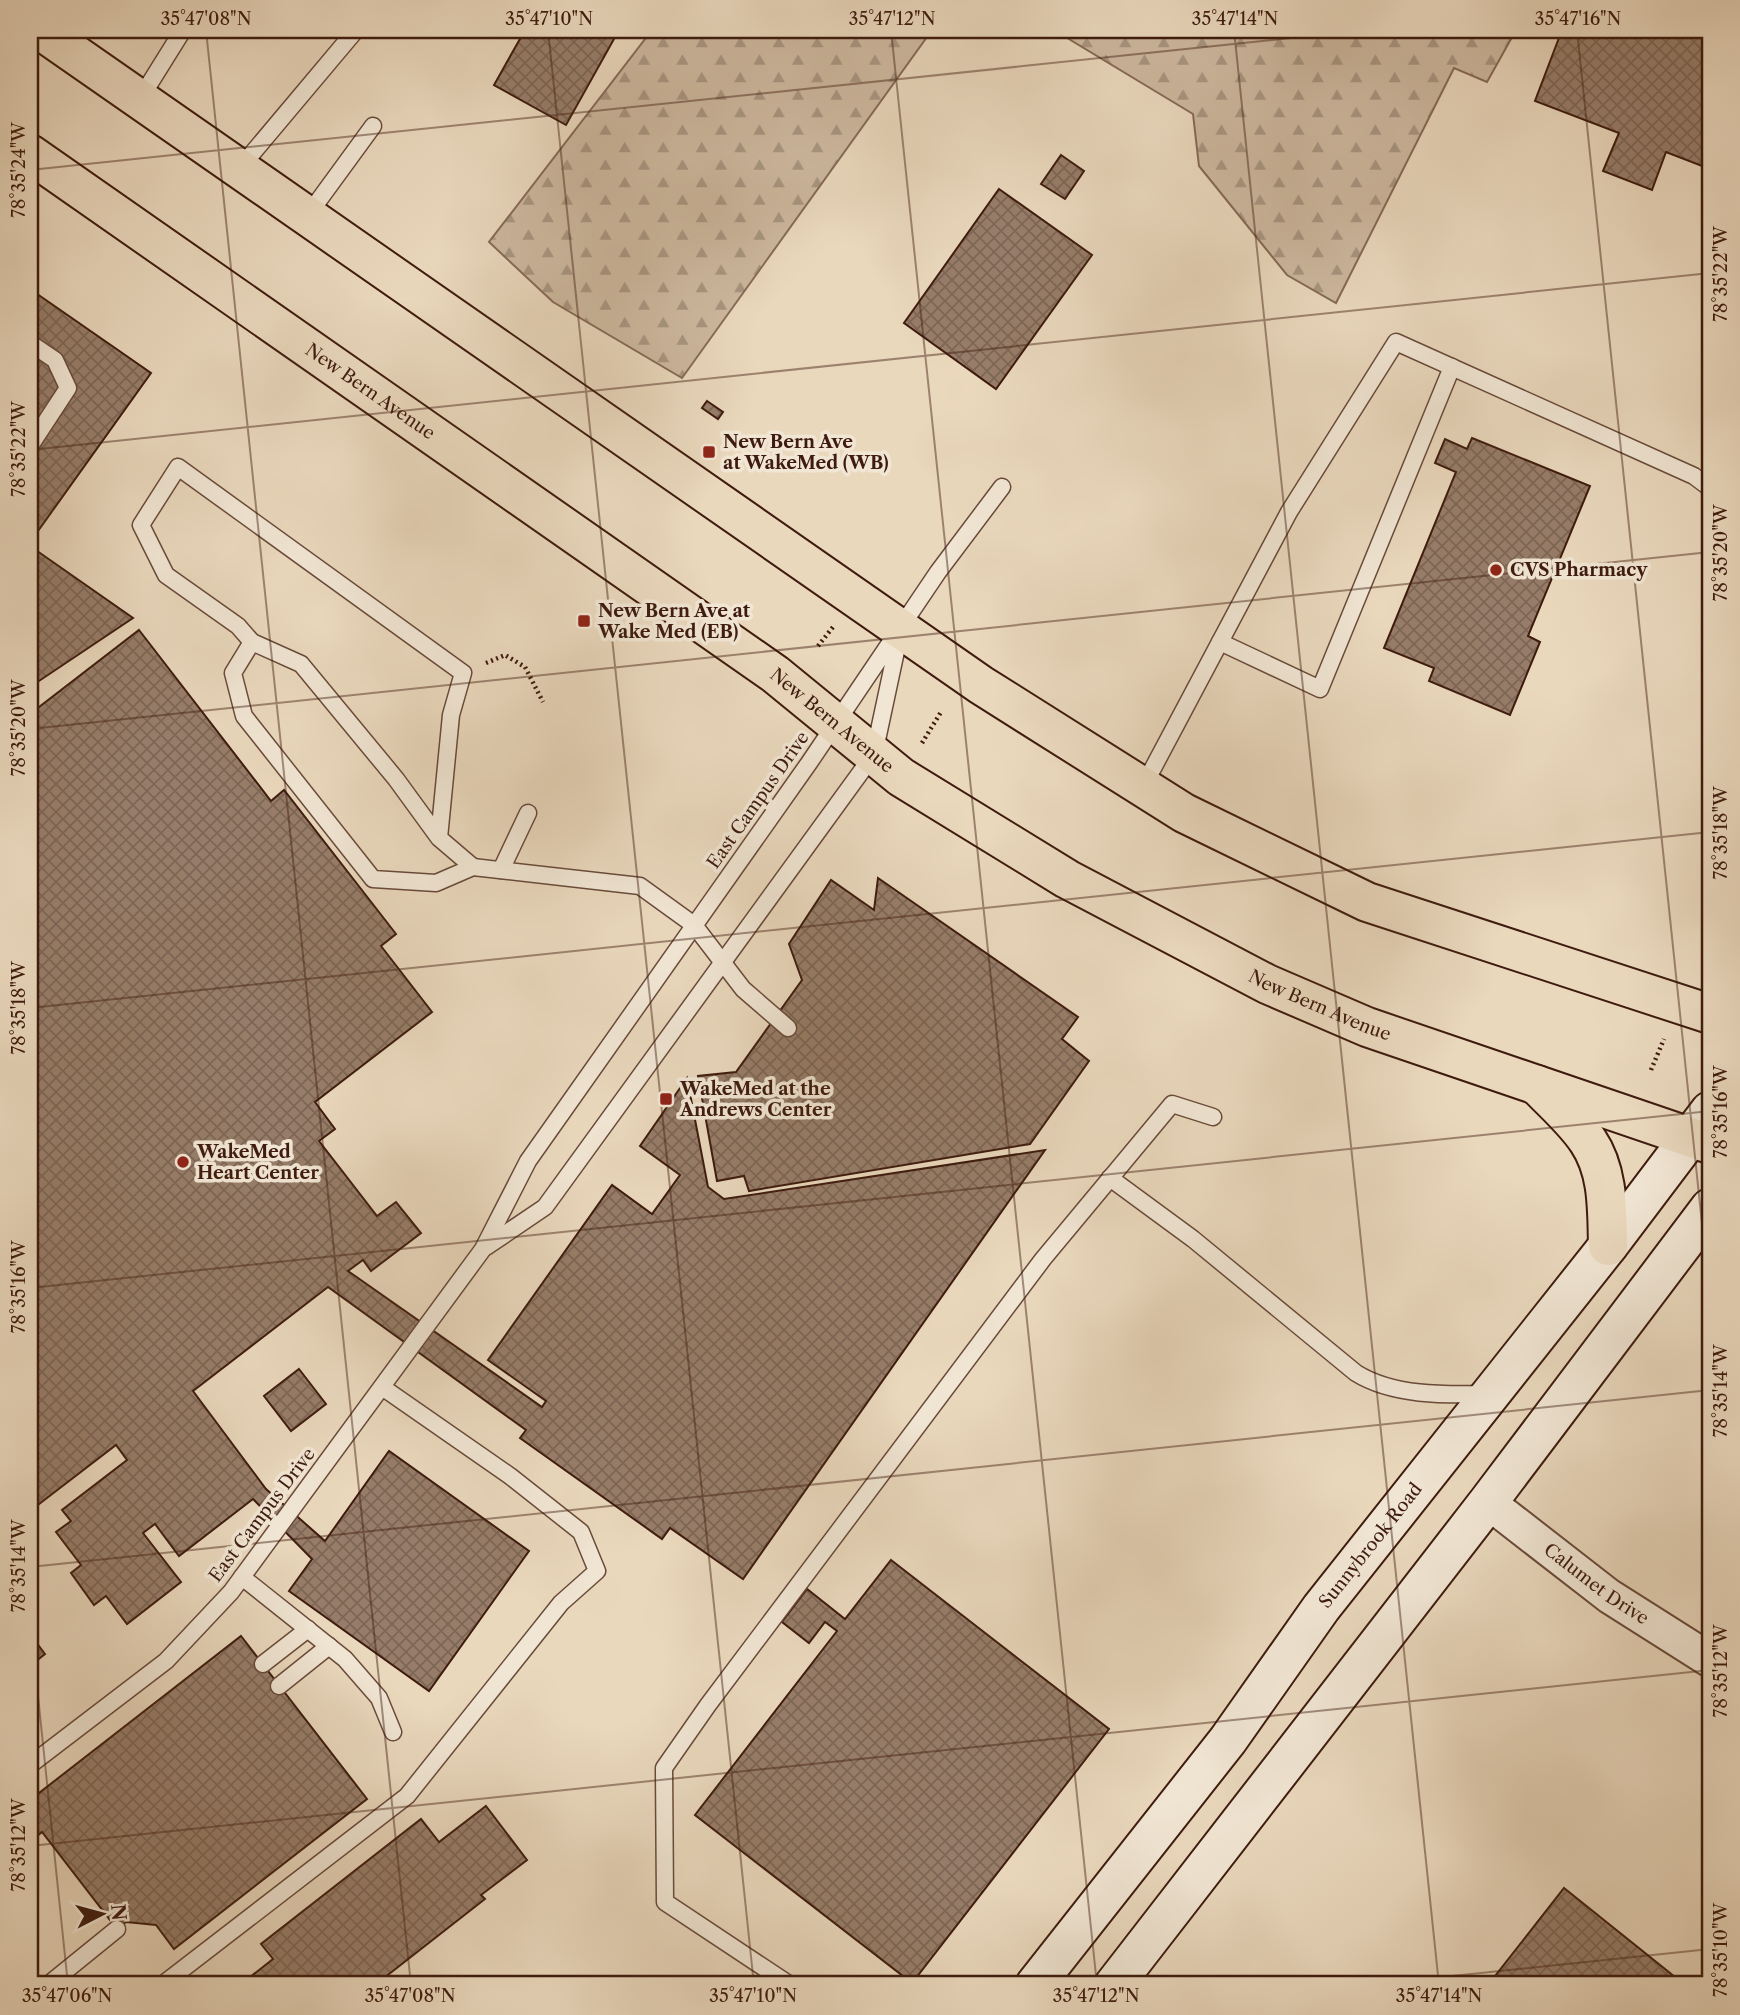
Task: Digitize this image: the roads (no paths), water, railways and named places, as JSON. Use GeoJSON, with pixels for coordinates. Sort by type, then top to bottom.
{"type":"FeatureCollection","features":[{"type":"Feature","properties":{"kind":"main road"},"geometry":{"type":"LineString","coordinates":[[40,30],[981,685],[1184,813],[1367,902],[1710,1014]]}},
{"type":"Feature","properties":{"kind":"main road","name":"New Bern Avenue"},"geometry":{"type":"LineString","coordinates":[[30,154],[775,674],[901,777],[1067,879],[1267,984],[1367,1027],[1536,1083],[1704,1131]]}},
{"type":"Feature","properties":{"kind":"main road"},"geometry":{"type":"LineString","coordinates":[[1536,1083],[1588,1140],[1599,1163],[1607,1196],[1608,1246]]}},
{"type":"Feature","properties":{"kind":"main road","name":"Sunnybrook Road"},"geometry":{"type":"LineString","coordinates":[[1035,1985],[1228,1740],[1321,1608],[1608,1246],[1704,1131]]}},
{"type":"Feature","properties":{"kind":"main road"},"geometry":{"type":"LineString","coordinates":[[1114,1985],[1488,1502],[1710,1208]]}},
{"type":"Feature","properties":{"kind":"street","name":"Calumet Drive"},"geometry":{"type":"LineString","coordinates":[[1488,1502],[1609,1596],[1710,1660]]}},
{"type":"Feature","properties":{"kind":"lane"},"geometry":{"type":"LineString","coordinates":[[140,99],[183,30]]}},
{"type":"Feature","properties":{"kind":"lane"},"geometry":{"type":"LineString","coordinates":[[240,168],[356,30]]}},
{"type":"Feature","properties":{"kind":"lane"},"geometry":{"type":"LineString","coordinates":[[308,215],[373,126]]}},
{"type":"Feature","properties":{"kind":"lane"},"geometry":{"type":"LineString","coordinates":[[1143,787],[1289,512],[1396,342],[1693,476],[1710,488]]}},
{"type":"Feature","properties":{"kind":"lane"},"geometry":{"type":"LineString","coordinates":[[30,343],[55,360],[68,388],[30,446]]}},
{"type":"Feature","properties":{"kind":"lane"},"geometry":{"type":"LineString","coordinates":[[1220,642],[1320,689],[1452,367]]}},
{"type":"Feature","properties":{"kind":"lane"},"geometry":{"type":"LineString","coordinates":[[439,838],[451,715],[463,673],[178,467],[141,525],[166,575],[238,626],[252,642],[301,664],[396,779],[439,838],[473,866],[640,886],[694,925],[743,989],[788,1028]]}},
{"type":"Feature","properties":{"kind":"lane"},"geometry":{"type":"LineString","coordinates":[[901,627],[1002,487]]}},
{"type":"Feature","properties":{"kind":"lane","name":"East Campus Drive"},"geometry":{"type":"LineString","coordinates":[[30,1765],[166,1661],[242,1577],[483,1248],[528,1161],[901,627]]}},
{"type":"Feature","properties":{"kind":"lane","name":"East Campus Drive"},"geometry":{"type":"LineString","coordinates":[[483,1248],[545,1207],[874,754],[901,627]]}},
{"type":"Feature","properties":{"kind":"lane"},"geometry":{"type":"LineString","coordinates":[[252,642],[233,673],[244,716],[373,879],[436,883],[473,866]]}},
{"type":"Feature","properties":{"kind":"lane"},"geometry":{"type":"LineString","coordinates":[[501,870],[528,813]]}},
{"type":"Feature","properties":{"kind":"lane"},"geometry":{"type":"LineString","coordinates":[[790,1985],[665,1902],[664,1768],[708,1705],[1034,1270],[1172,1104],[1213,1116]]}},
{"type":"Feature","properties":{"kind":"lane"},"geometry":{"type":"LineString","coordinates":[[1110,1178],[1193,1239],[1356,1373],[1374,1384],[1446,1394],[1492,1393]]}},
{"type":"Feature","properties":{"kind":"lane"},"geometry":{"type":"LineString","coordinates":[[162,1985],[407,1796],[561,1603],[597,1571],[581,1532],[510,1476],[382,1387]]}},
{"type":"Feature","properties":{"kind":"lane"},"geometry":{"type":"LineString","coordinates":[[242,1577],[345,1659],[379,1698],[393,1732]]}},
{"type":"Feature","properties":{"kind":"lane"},"geometry":{"type":"LineString","coordinates":[[263,1664],[309,1629]]}},
{"type":"Feature","properties":{"kind":"lane"},"geometry":{"type":"LineString","coordinates":[[279,1686],[329,1646]]}},
{"type":"Feature","properties":{"kind":"lane"},"geometry":{"type":"LineString","coordinates":[[48,1985],[117,1928]]}},
{"type":"Feature","properties":{"kind":"place","name":"New Bern Ave at WakeMed (WB)"},"geometry":{"type":"Point","coordinates":[709,452]}},
{"type":"Feature","properties":{"kind":"place","name":"CVS Pharmacy"},"geometry":{"type":"Point","coordinates":[1496,570]}},
{"type":"Feature","properties":{"kind":"place","name":"New Bern Ave at Wake Med (EB)"},"geometry":{"type":"Point","coordinates":[584,621]}},
{"type":"Feature","properties":{"kind":"place","name":"WakeMed at the Andrews Center"},"geometry":{"type":"Point","coordinates":[666,1099]}},
{"type":"Feature","properties":{"kind":"place","name":"WakeMed Heart Center"},"geometry":{"type":"Point","coordinates":[183,1162]}}]}
